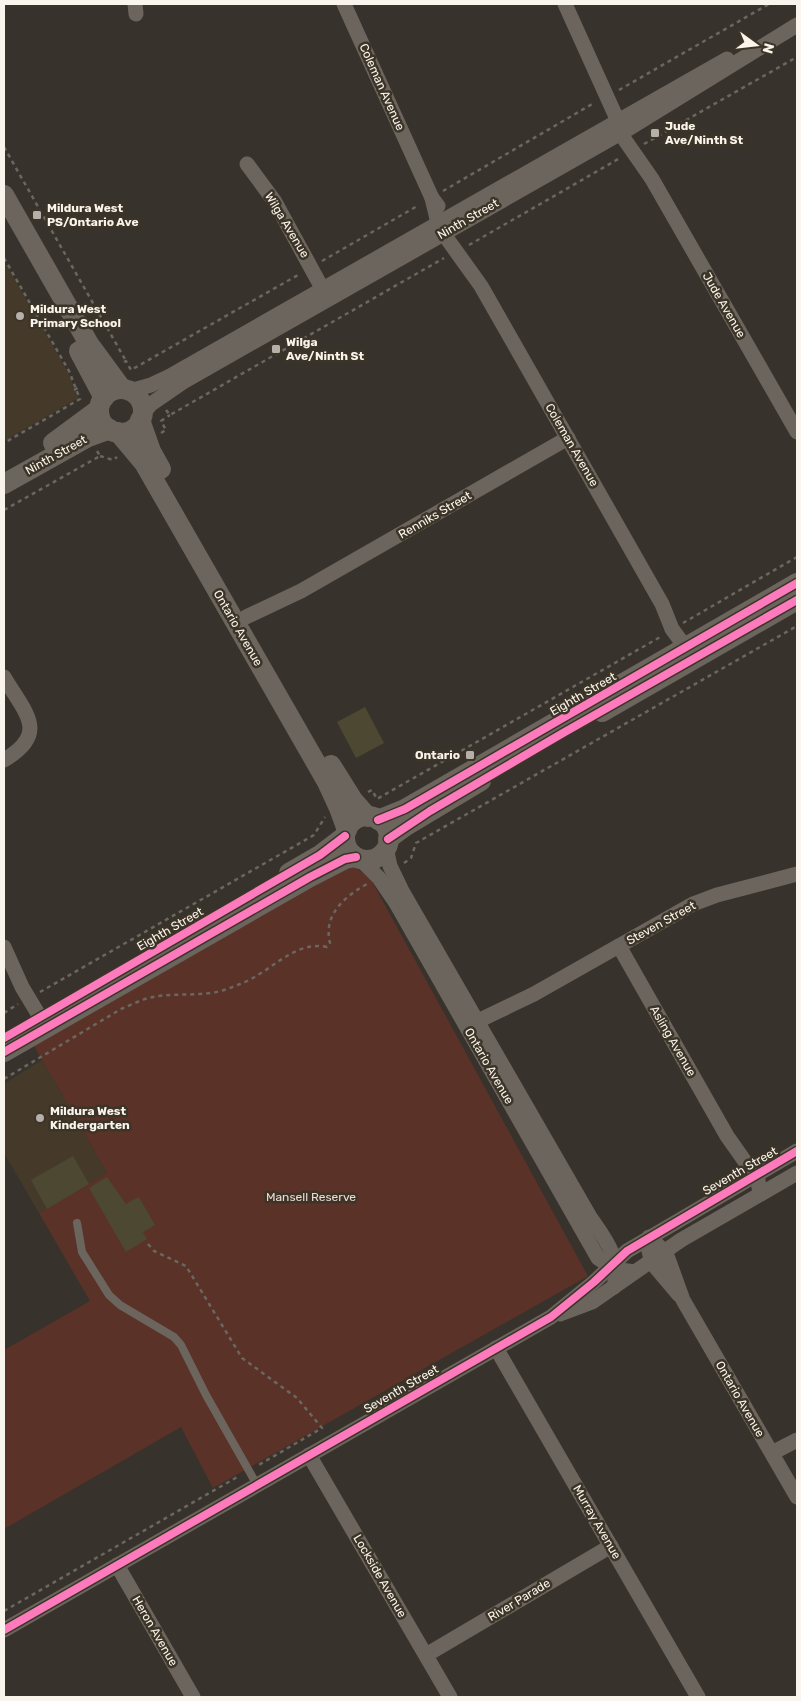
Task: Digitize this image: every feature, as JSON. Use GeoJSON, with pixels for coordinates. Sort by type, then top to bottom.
{"type":"FeatureCollection","features":[{"type":"Feature","properties":{"kind":"street","name":"Coleman Avenue"},"geometry":{"type":"LineString","coordinates":[[344,4],[438,194],[445,225],[690,650]]}},
{"type":"Feature","properties":{"kind":"street","name":"Jude Avenue"},"geometry":{"type":"LineString","coordinates":[[565,4],[621,127],[797,432]]}},
{"type":"Feature","properties":{"kind":"street","name":"Ninth Street"},"geometry":{"type":"LineString","coordinates":[[621,127],[797,21]]}},
{"type":"Feature","properties":{"kind":"street","name":"Ninth Street"},"geometry":{"type":"LineString","coordinates":[[126,390],[154,392],[797,25]]}},
{"type":"Feature","properties":{"kind":"street","name":"Wilga Avenue"},"geometry":{"type":"LineString","coordinates":[[247,164],[275,202],[322,288]]}},
{"type":"Feature","properties":{"kind":"street"},"geometry":{"type":"LineString","coordinates":[[4,195],[89,344],[126,390],[140,402],[141,418],[131,430],[114,431],[102,421],[101,404],[4,220]]}},
{"type":"Feature","properties":{"kind":"street","name":"Ninth Street"},"geometry":{"type":"LineString","coordinates":[[141,418],[154,392],[322,288],[445,225]]}},
{"type":"Feature","properties":{"kind":"street"},"geometry":{"type":"LineString","coordinates":[[101,404],[109,393],[126,390]]}},
{"type":"Feature","properties":{"kind":"street","name":"Ninth Street"},"geometry":{"type":"LineString","coordinates":[[4,471],[66,435],[101,404]]}},
{"type":"Feature","properties":{"kind":"street","name":"Ontario Avenue"},"geometry":{"type":"LineString","coordinates":[[141,418],[151,451],[337,776],[346,804],[346,833]]}},
{"type":"Feature","properties":{"kind":"street","name":"Ninth Street"},"geometry":{"type":"LineString","coordinates":[[4,484],[88,437],[114,431]]}},
{"type":"Feature","properties":{"kind":"street","name":"Ontario Avenue"},"geometry":{"type":"LineString","coordinates":[[114,431],[144,463],[327,782],[346,804],[373,818]]}},
{"type":"Feature","properties":{"kind":"street","name":"Renniks Street"},"geometry":{"type":"LineString","coordinates":[[249,622],[568,438]]}},
{"type":"Feature","properties":{"kind":"street","name":"Eighth Street"},"geometry":{"type":"LineString","coordinates":[[387,843],[430,811],[797,583]]}},
{"type":"Feature","properties":{"kind":"street","name":"Eighth Street"},"geometry":{"type":"LineString","coordinates":[[373,818],[405,809],[690,650],[797,600]]}},
{"type":"Feature","properties":{"kind":"street"},"geometry":{"type":"LineString","coordinates":[[4,677],[24,711],[30,731],[29,740],[22,748],[4,760]]}},
{"type":"Feature","properties":{"kind":"street"},"geometry":{"type":"LineString","coordinates":[[373,818],[386,828],[387,843],[378,857],[358,858],[347,848],[346,833],[355,820],[373,818]]}},
{"type":"Feature","properties":{"kind":"street","name":"Eighth Street"},"geometry":{"type":"LineString","coordinates":[[4,1038],[313,859],[346,833]]}},
{"type":"Feature","properties":{"kind":"street","name":"Ontario Avenue"},"geometry":{"type":"LineString","coordinates":[[387,843],[385,874],[396,903],[476,1027],[598,1258],[614,1265]]}},
{"type":"Feature","properties":{"kind":"street","name":"Ontario Avenue"},"geometry":{"type":"LineString","coordinates":[[358,858],[385,874]]}},
{"type":"Feature","properties":{"kind":"street","name":"Eighth Street"},"geometry":{"type":"LineString","coordinates":[[4,1052],[310,877],[345,859],[358,858]]}},
{"type":"Feature","properties":{"kind":"street","name":"Steven Street"},"geometry":{"type":"LineString","coordinates":[[476,1027],[693,904],[717,895],[797,874]]}},
{"type":"Feature","properties":{"kind":"street","name":"Asling Avenue"},"geometry":{"type":"LineString","coordinates":[[619,946],[760,1194]]}},
{"type":"Feature","properties":{"kind":"street"},"geometry":{"type":"LineString","coordinates":[[7,953],[22,987],[44,1014]]}},
{"type":"Feature","properties":{"kind":"street","name":"Seventh Street"},"geometry":{"type":"LineString","coordinates":[[4,1630],[551,1317],[649,1237],[797,1151]]}},
{"type":"Feature","properties":{"kind":"street","name":"Seventh Street"},"geometry":{"type":"LineString","coordinates":[[551,1317],[576,1309],[614,1287],[664,1251],[797,1173]]}},
{"type":"Feature","properties":{"kind":"street"},"geometry":{"type":"LineString","coordinates":[[649,1237],[651,1260]]}},
{"type":"Feature","properties":{"kind":"street","name":"Ontario Avenue"},"geometry":{"type":"LineString","coordinates":[[649,1237],[664,1251],[670,1261],[684,1300]]}},
{"type":"Feature","properties":{"kind":"street","name":"Ontario Avenue"},"geometry":{"type":"LineString","coordinates":[[651,1260],[684,1300],[797,1497]]}},
{"type":"Feature","properties":{"kind":"street"},"geometry":{"type":"LineString","coordinates":[[614,1287],[614,1265],[634,1272]]}},
{"type":"Feature","properties":{"kind":"street","name":"Murray Avenue"},"geometry":{"type":"LineString","coordinates":[[496,1348],[698,1697]]}},
{"type":"Feature","properties":{"kind":"street"},"geometry":{"type":"LineString","coordinates":[[772,1453],[797,1440]]}},
{"type":"Feature","properties":{"kind":"street","name":"Lockside Avenue"},"geometry":{"type":"LineString","coordinates":[[309,1454],[450,1697]]}},
{"type":"Feature","properties":{"kind":"street","name":"River Parade"},"geometry":{"type":"LineString","coordinates":[[426,1655],[611,1546]]}},
{"type":"Feature","properties":{"kind":"street","name":"Heron Avenue"},"geometry":{"type":"LineString","coordinates":[[117,1565],[193,1697]]}},
{"type":"Feature","properties":{"kind":"lane"},"geometry":{"type":"LineString","coordinates":[[77,1223],[82,1252],[110,1295],[120,1305],[174,1336],[181,1345],[206,1395],[257,1485]]}},
{"type":"Feature","properties":{"kind":"path"},"geometry":{"type":"LineString","coordinates":[[131,370],[769,4]]}},
{"type":"Feature","properties":{"kind":"path"},"geometry":{"type":"LineString","coordinates":[[139,365],[170,415],[797,57]]}},
{"type":"Feature","properties":{"kind":"path"},"geometry":{"type":"LineString","coordinates":[[4,147],[126,361]]}},
{"type":"Feature","properties":{"kind":"path"},"geometry":{"type":"LineString","coordinates":[[4,258],[69,371],[80,399],[4,443]]}},
{"type":"Feature","properties":{"kind":"path"},"geometry":{"type":"LineString","coordinates":[[43,990],[314,835],[323,818],[346,804],[372,790],[377,798],[797,557]]}},
{"type":"Feature","properties":{"kind":"path"},"geometry":{"type":"LineString","coordinates":[[4,1079],[120,1010],[139,1001],[151,997],[213,993],[227,989],[252,979],[293,952],[313,946],[327,947],[330,943],[327,930],[336,909],[352,892],[412,858],[416,843],[797,626]]}},
{"type":"Feature","properties":{"kind":"path"},"geometry":{"type":"LineString","coordinates":[[4,1611],[322,1428],[298,1398],[242,1358],[186,1266],[154,1251],[148,1244]]}},
{"type":"Feature","properties":{"kind":"shaded area","name":"Mildura West Primary School"},"geometry":{"type":"Polygon","coordinates":[[[4,261],[68,372],[78,398],[4,441],[4,261]]]}},
{"type":"Feature","properties":{"kind":"shaded area","name":"Mildura West Kindergarten"},"geometry":{"type":"Polygon","coordinates":[[[42,1060],[107,1173],[39,1213],[4,1153],[4,1084],[42,1060]]]}},
{"type":"Feature","properties":{"kind":"green space","name":"Mansell Reserve"},"geometry":{"type":"Polygon","coordinates":[[[354,867],[369,876],[588,1276],[213,1488],[181,1427],[4,1529],[4,1350],[90,1301],[39,1213],[107,1173],[34,1046],[342,870],[354,867]]]}},
{"type":"Feature","properties":{"kind":"building"},"geometry":{"type":"Polygon","coordinates":[[[365,707],[384,743],[356,758],[337,722],[365,707]]]}},
{"type":"Feature","properties":{"kind":"building"},"geometry":{"type":"Polygon","coordinates":[[[73,1156],[89,1184],[47,1209],[31,1180],[73,1156]]]}},
{"type":"Feature","properties":{"kind":"building"},"geometry":{"type":"Polygon","coordinates":[[[107,1177],[126,1204],[139,1197],[155,1225],[143,1232],[147,1239],[126,1252],[89,1188],[107,1177]]]}},
{"type":"Feature","properties":{"kind":"cycle path"},"geometry":{"type":"LineString","coordinates":[[378,820],[405,809],[797,583]]}},
{"type":"Feature","properties":{"kind":"cycle path"},"geometry":{"type":"LineString","coordinates":[[388,839],[430,811],[563,733],[797,600]]}},
{"type":"Feature","properties":{"kind":"cycle path"},"geometry":{"type":"LineString","coordinates":[[4,1038],[320,855],[345,836]]}},
{"type":"Feature","properties":{"kind":"cycle path"},"geometry":{"type":"LineString","coordinates":[[4,1052],[310,877],[345,859],[356,857]]}},
{"type":"Feature","properties":{"kind":"cycle path"},"geometry":{"type":"LineString","coordinates":[[4,1630],[551,1317],[594,1282],[627,1251],[797,1151]]}},
{"type":"Feature","properties":{"kind":"place","name":"Jude Ave/Ninth St"},"geometry":{"type":"Point","coordinates":[655,133]}},
{"type":"Feature","properties":{"kind":"place","name":"Mildura West PS/Ontario Ave"},"geometry":{"type":"Point","coordinates":[37,215]}},
{"type":"Feature","properties":{"kind":"place","name":"Mildura West Primary School"},"geometry":{"type":"Point","coordinates":[20,316]}},
{"type":"Feature","properties":{"kind":"place","name":"Wilga Ave/Ninth St"},"geometry":{"type":"Point","coordinates":[276,349]}},
{"type":"Feature","properties":{"kind":"place","name":"Ontario"},"geometry":{"type":"Point","coordinates":[470,755]}},
{"type":"Feature","properties":{"kind":"place","name":"Mildura West Kindergarten"},"geometry":{"type":"Point","coordinates":[40,1118]}}]}
